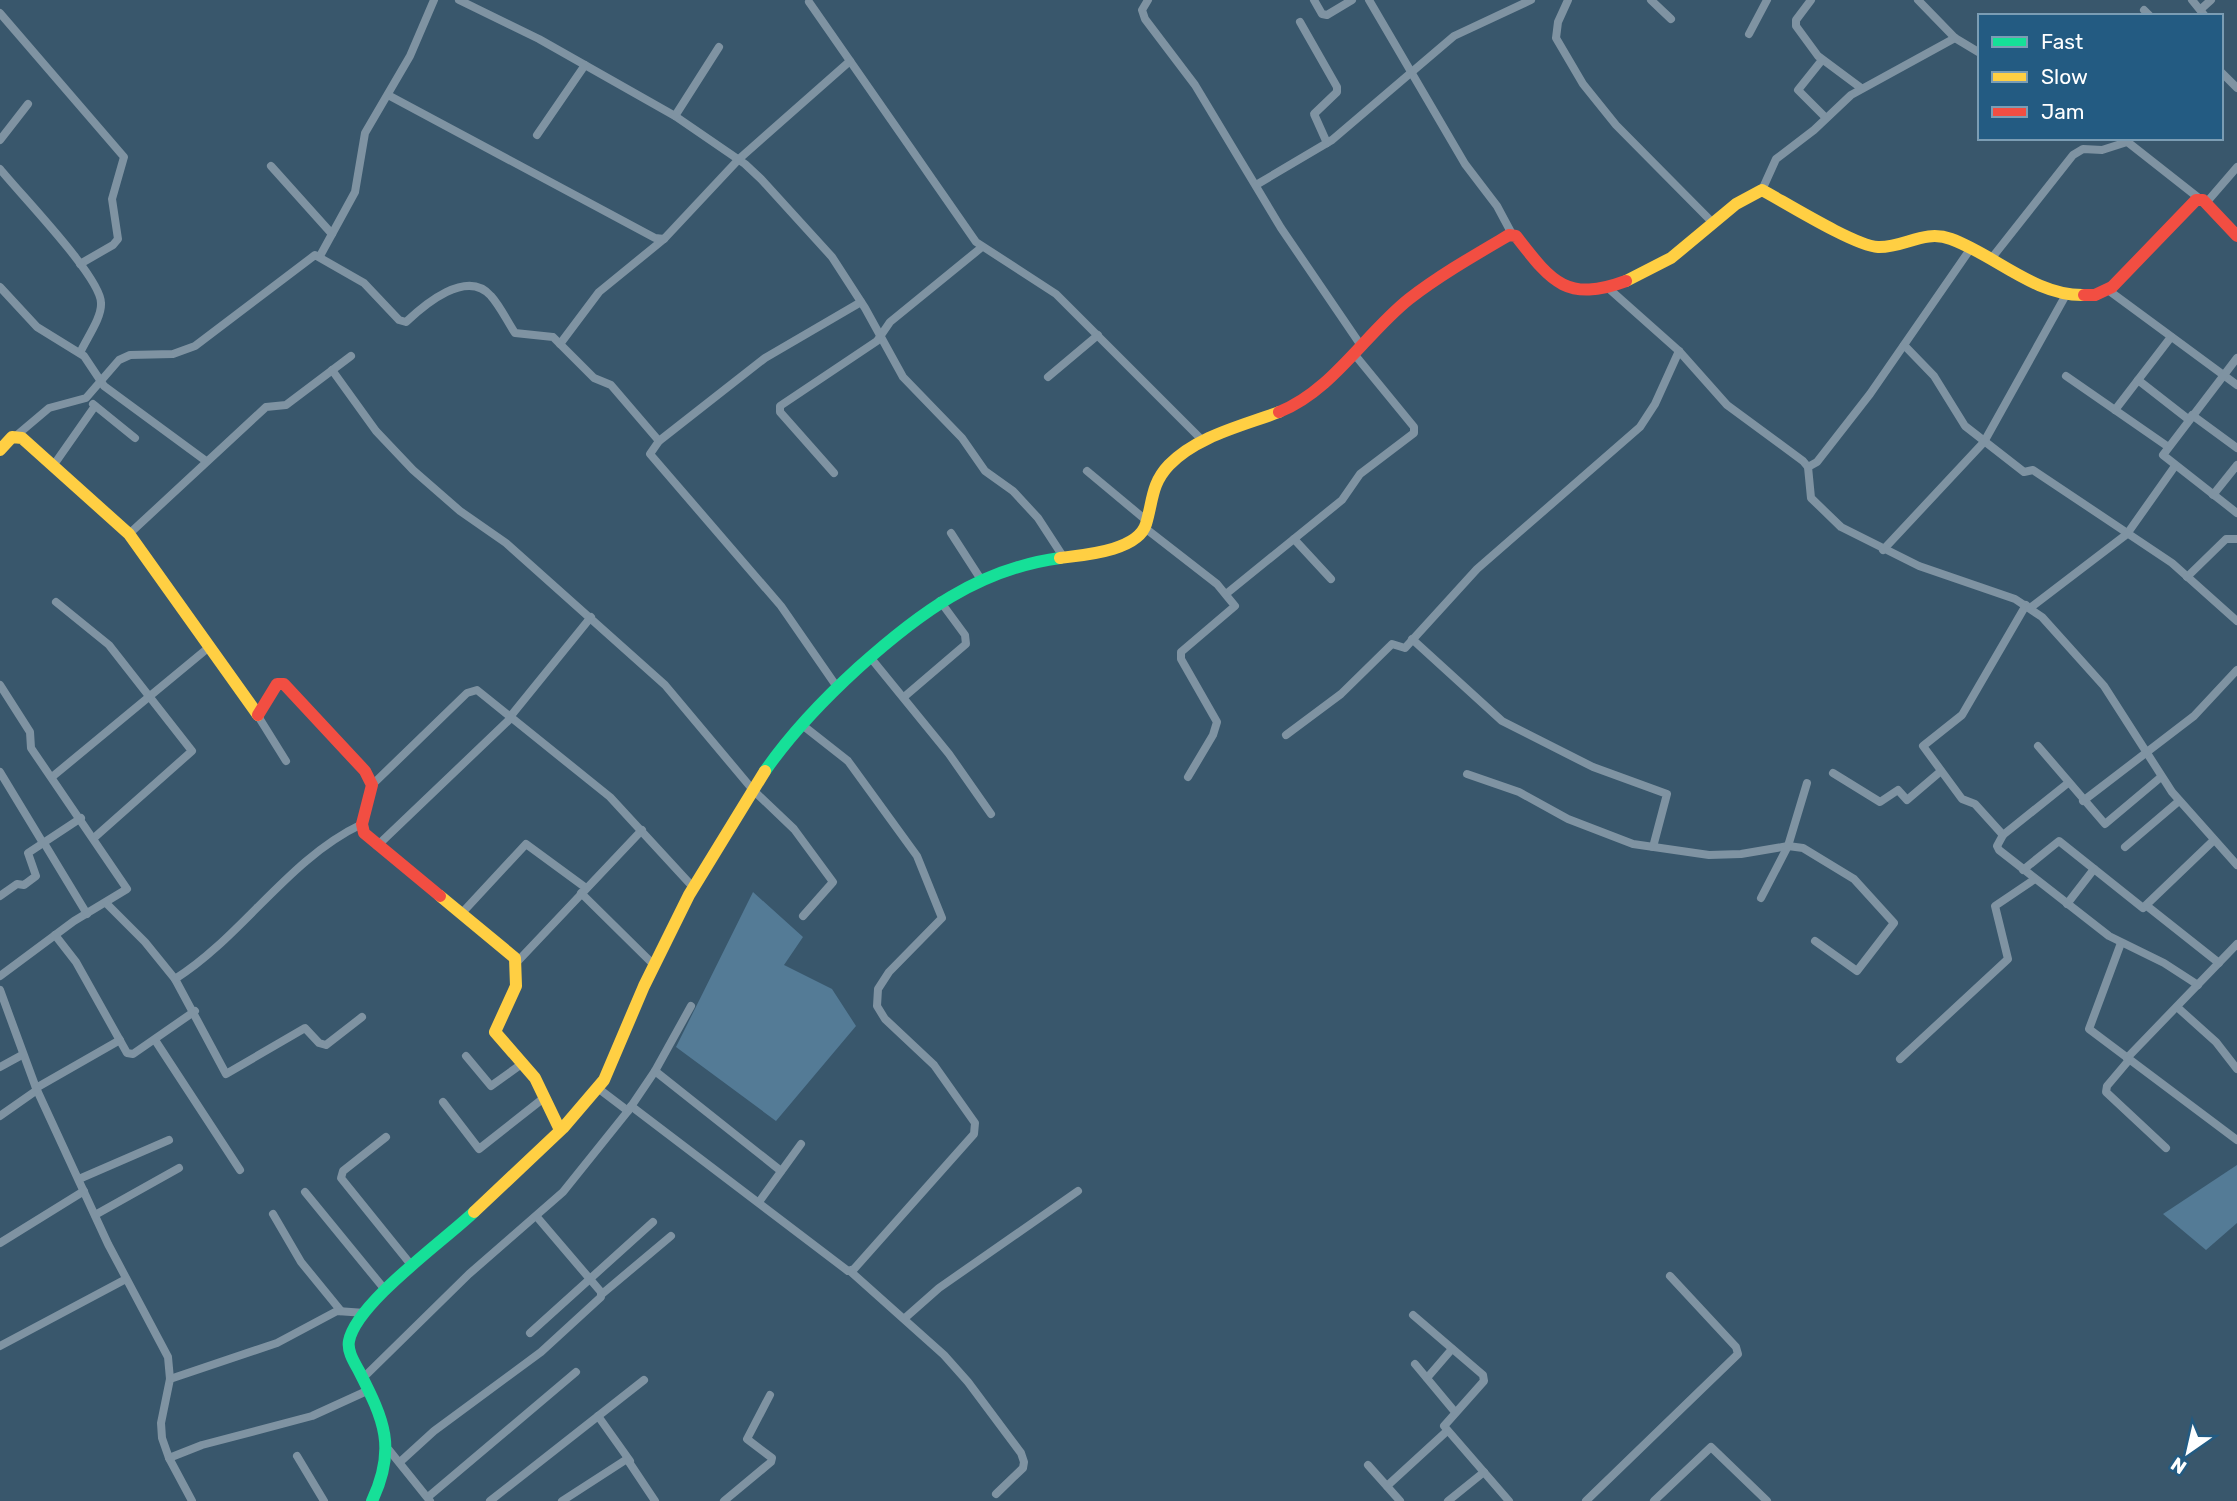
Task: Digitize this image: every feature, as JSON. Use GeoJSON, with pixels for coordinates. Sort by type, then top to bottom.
{"type":"FeatureCollection","features":[{"type":"Feature","properties":{"kind":"street"},"geometry":{"type":"LineString","coordinates":[[320,256],[355,192],[365,133],[388,95],[434,0]]}},
{"type":"Feature","properties":{"kind":"street"},"geometry":{"type":"LineString","coordinates":[[459,0],[585,65],[675,116],[739,159],[814,235],[861,302],[903,377],[962,438],[985,471],[1013,491],[1038,518],[1064,558]]}},
{"type":"Feature","properties":{"kind":"street"},"geometry":{"type":"LineString","coordinates":[[1148,0],[1142,10],[1145,19],[1179,61],[1359,351],[1415,430],[1357,476],[1342,500],[1226,594]]}},
{"type":"Feature","properties":{"kind":"street"},"geometry":{"type":"LineString","coordinates":[[1314,0],[1325,15],[1352,0]]}},
{"type":"Feature","properties":{"kind":"street"},"geometry":{"type":"LineString","coordinates":[[1369,0],[1465,164],[1503,215],[1512,234],[1562,286],[1577,290],[1606,286],[1656,269],[1693,243],[1744,198],[1762,190],[1773,162],[1861,88],[1955,38]]}},
{"type":"Feature","properties":{"kind":"street"},"geometry":{"type":"LineString","coordinates":[[1256,185],[1327,143],[1458,33],[1531,0]]}},
{"type":"Feature","properties":{"kind":"street"},"geometry":{"type":"LineString","coordinates":[[1568,0],[1558,22],[1556,38],[1583,84],[1616,125],[1714,224]]}},
{"type":"Feature","properties":{"kind":"street"},"geometry":{"type":"LineString","coordinates":[[1651,0],[1671,19]]}},
{"type":"Feature","properties":{"kind":"street"},"geometry":{"type":"LineString","coordinates":[[1749,34],[1767,0]]}},
{"type":"Feature","properties":{"kind":"street"},"geometry":{"type":"LineString","coordinates":[[1811,0],[1795,23],[1822,60],[1861,88]]}},
{"type":"Feature","properties":{"kind":"street"},"geometry":{"type":"LineString","coordinates":[[1918,0],[1955,38],[1978,51]]}},
{"type":"Feature","properties":{"kind":"street"},"geometry":{"type":"LineString","coordinates":[[2192,0],[2203,12],[2211,0]]}},
{"type":"Feature","properties":{"kind":"street"},"geometry":{"type":"LineString","coordinates":[[809,1],[982,247],[1043,284],[1098,335],[1204,442]]}},
{"type":"Feature","properties":{"kind":"street"},"geometry":{"type":"LineString","coordinates":[[0,13],[124,157],[112,199],[118,239],[113,246],[80,264]]}},
{"type":"Feature","properties":{"kind":"street"},"geometry":{"type":"LineString","coordinates":[[1300,22],[1338,87],[1337,92],[1314,116],[1327,143]]}},
{"type":"Feature","properties":{"kind":"street"},"geometry":{"type":"LineString","coordinates":[[675,116],[719,47]]}},
{"type":"Feature","properties":{"kind":"street"},"geometry":{"type":"LineString","coordinates":[[1822,60],[1798,90],[1826,118]]}},
{"type":"Feature","properties":{"kind":"street"},"geometry":{"type":"LineString","coordinates":[[560,344],[600,292],[664,239],[739,159],[850,61]]}},
{"type":"Feature","properties":{"kind":"street"},"geometry":{"type":"LineString","coordinates":[[537,135],[585,65]]}},
{"type":"Feature","properties":{"kind":"street"},"geometry":{"type":"LineString","coordinates":[[2223,74],[2237,88]]}},
{"type":"Feature","properties":{"kind":"street"},"geometry":{"type":"LineString","coordinates":[[388,95],[655,237],[664,239]]}},
{"type":"Feature","properties":{"kind":"street"},"geometry":{"type":"LineString","coordinates":[[0,139],[28,104]]}},
{"type":"Feature","properties":{"kind":"street"},"geometry":{"type":"LineString","coordinates":[[1991,259],[2073,155],[2083,149],[2102,150],[2121,140]]}},
{"type":"Feature","properties":{"kind":"street"},"geometry":{"type":"LineString","coordinates":[[2124,140],[2203,201],[2237,236]]}},
{"type":"Feature","properties":{"kind":"street"},"geometry":{"type":"LineString","coordinates":[[271,166],[332,234]]}},
{"type":"Feature","properties":{"kind":"street"},"geometry":{"type":"LineString","coordinates":[[1762,190],[1869,246],[1892,245],[1928,233],[1971,247],[2037,284],[2067,293],[2097,294],[2108,290],[2180,214],[2203,201],[2237,167]]}},
{"type":"Feature","properties":{"kind":"street"},"geometry":{"type":"LineString","coordinates":[[0,169],[80,264],[101,302],[80,353]]}},
{"type":"Feature","properties":{"kind":"street"},"geometry":{"type":"LineString","coordinates":[[372,1501],[380,1485],[389,1450],[384,1424],[349,1342],[365,1313],[412,1266],[561,1130],[599,1089],[692,886],[753,790],[801,724],[891,635],[940,601],[980,578],[1064,558],[1113,550],[1146,525],[1157,480],[1175,462],[1204,442],[1240,424],[1288,409],[1305,400],[1359,351],[1408,300],[1464,261],[1512,234]]}},
{"type":"Feature","properties":{"kind":"street"},"geometry":{"type":"LineString","coordinates":[[834,473],[780,412],[780,406],[880,336],[890,322],[982,247]]}},
{"type":"Feature","properties":{"kind":"street"},"geometry":{"type":"LineString","coordinates":[[1808,467],[1817,461],[1861,405],[1971,247]]}},
{"type":"Feature","properties":{"kind":"street"},"geometry":{"type":"LineString","coordinates":[[0,450],[48,408],[86,398],[119,360],[126,356],[173,354],[195,346],[307,259],[320,256],[364,283],[399,320],[406,321],[421,307],[457,288],[472,286],[490,295],[519,335],[549,334],[594,378],[611,384],[659,441]]}},
{"type":"Feature","properties":{"kind":"street"},"geometry":{"type":"LineString","coordinates":[[1606,286],[1679,351],[1727,405],[1777,440],[1808,467],[1808,492],[1815,505],[1842,527],[1883,550],[2028,606],[2104,686],[2161,777],[2237,865]]}},
{"type":"Feature","properties":{"kind":"street"},"geometry":{"type":"LineString","coordinates":[[0,287],[37,327],[80,353],[100,381],[206,461]]}},
{"type":"Feature","properties":{"kind":"street"},"geometry":{"type":"LineString","coordinates":[[2108,290],[2237,385]]}},
{"type":"Feature","properties":{"kind":"street"},"geometry":{"type":"LineString","coordinates":[[1883,550],[1983,442],[2067,293]]}},
{"type":"Feature","properties":{"kind":"street"},"geometry":{"type":"LineString","coordinates":[[837,687],[781,606],[650,453],[659,441],[765,358],[861,302]]}},
{"type":"Feature","properties":{"kind":"street"},"geometry":{"type":"LineString","coordinates":[[1048,377],[1098,335]]}},
{"type":"Feature","properties":{"kind":"street"},"geometry":{"type":"LineString","coordinates":[[2115,410],[2171,337]]}},
{"type":"Feature","properties":{"kind":"street"},"geometry":{"type":"LineString","coordinates":[[1905,345],[1934,376],[1965,426],[1983,442],[2024,472],[2034,470],[2127,534],[2187,577],[2237,621]]}},
{"type":"Feature","properties":{"kind":"street"},"geometry":{"type":"LineString","coordinates":[[1286,735],[1341,694],[1392,644],[1404,648],[1477,569],[1640,427],[1655,404],[1679,351]]}},
{"type":"Feature","properties":{"kind":"street"},"geometry":{"type":"LineString","coordinates":[[128,534],[265,407],[286,405],[351,356]]}},
{"type":"Feature","properties":{"kind":"street"},"geometry":{"type":"LineString","coordinates":[[2237,358],[2167,446],[2162,456],[2237,513]]}},
{"type":"Feature","properties":{"kind":"street"},"geometry":{"type":"LineString","coordinates":[[332,370],[376,431],[413,470],[460,511],[492,531],[665,685],[753,790],[794,829],[832,880],[831,887],[803,916]]}},
{"type":"Feature","properties":{"kind":"street"},"geometry":{"type":"LineString","coordinates":[[2066,376],[2167,446]]}},
{"type":"Feature","properties":{"kind":"street"},"geometry":{"type":"LineString","coordinates":[[2138,380],[2237,448]]}},
{"type":"Feature","properties":{"kind":"street"},"geometry":{"type":"LineString","coordinates":[[86,398],[135,438]]}},
{"type":"Feature","properties":{"kind":"street"},"geometry":{"type":"LineString","coordinates":[[53,466],[95,406]]}},
{"type":"Feature","properties":{"kind":"street"},"geometry":{"type":"LineString","coordinates":[[17,435],[128,534],[253,713],[258,716],[286,761]]}},
{"type":"Feature","properties":{"kind":"street"},"geometry":{"type":"LineString","coordinates":[[2213,495],[2237,465]]}},
{"type":"Feature","properties":{"kind":"street"},"geometry":{"type":"LineString","coordinates":[[2003,835],[1975,804],[1962,799],[1923,744],[1951,726],[1962,715],[2028,606],[2127,534],[2175,466]]}},
{"type":"Feature","properties":{"kind":"street"},"geometry":{"type":"LineString","coordinates":[[1087,471],[1226,594],[1234,609],[1181,652],[1181,659],[1217,722],[1213,735],[1188,777]]}},
{"type":"Feature","properties":{"kind":"street"},"geometry":{"type":"LineString","coordinates":[[2187,577],[2237,527]]}},
{"type":"Feature","properties":{"kind":"street"},"geometry":{"type":"LineString","coordinates":[[951,534],[980,578]]}},
{"type":"Feature","properties":{"kind":"street"},"geometry":{"type":"LineString","coordinates":[[1294,539],[1331,579]]}},
{"type":"Feature","properties":{"kind":"street"},"geometry":{"type":"LineString","coordinates":[[2226,539],[2237,539]]}},
{"type":"Feature","properties":{"kind":"street"},"geometry":{"type":"LineString","coordinates":[[904,697],[967,644],[965,635],[940,601]]}},
{"type":"Feature","properties":{"kind":"street"},"geometry":{"type":"LineString","coordinates":[[56,602],[109,645],[192,751],[94,837]]}},
{"type":"Feature","properties":{"kind":"street"},"geometry":{"type":"LineString","coordinates":[[377,846],[510,717],[591,617]]}},
{"type":"Feature","properties":{"kind":"street"},"geometry":{"type":"LineString","coordinates":[[1412,639],[1469,694],[1502,721],[1593,767],[1667,794],[1653,847]]}},
{"type":"Feature","properties":{"kind":"street"},"geometry":{"type":"LineString","coordinates":[[52,777],[208,648]]}},
{"type":"Feature","properties":{"kind":"street"},"geometry":{"type":"LineString","coordinates":[[870,657],[904,697],[991,814]]}},
{"type":"Feature","properties":{"kind":"street"},"geometry":{"type":"LineString","coordinates":[[2083,802],[2194,716],[2237,670]]}},
{"type":"Feature","properties":{"kind":"street"},"geometry":{"type":"LineString","coordinates":[[258,716],[277,684],[284,684],[365,771],[372,785]]}},
{"type":"Feature","properties":{"kind":"street"},"geometry":{"type":"LineString","coordinates":[[0,685],[30,732],[32,748],[127,889],[55,935],[0,976]]}},
{"type":"Feature","properties":{"kind":"street"},"geometry":{"type":"LineString","coordinates":[[517,962],[377,846],[364,833],[362,824],[372,785],[472,690],[482,692],[569,762],[642,830],[692,886]]}},
{"type":"Feature","properties":{"kind":"street"},"geometry":{"type":"LineString","coordinates":[[801,724],[848,761],[917,856],[942,918],[890,972],[878,989],[877,1006],[885,1018],[934,1065],[976,1128],[959,1152],[850,1271]]}},
{"type":"Feature","properties":{"kind":"street"},"geometry":{"type":"LineString","coordinates":[[2038,746],[2083,802],[2102,822],[2108,824],[2161,777]]}},
{"type":"Feature","properties":{"kind":"street"},"geometry":{"type":"LineString","coordinates":[[1833,774],[1880,802],[1898,790],[1907,800],[1941,771]]}},
{"type":"Feature","properties":{"kind":"street"},"geometry":{"type":"LineString","coordinates":[[0,772],[87,914]]}},
{"type":"Feature","properties":{"kind":"street"},"geometry":{"type":"LineString","coordinates":[[1467,774],[1519,792],[1596,831],[1653,847],[1726,855],[1788,846],[1812,852],[1845,872],[1894,923],[1857,971],[1815,941]]}},
{"type":"Feature","properties":{"kind":"street"},"geometry":{"type":"LineString","coordinates":[[2068,782],[2003,835],[1997,848],[2035,880],[2121,943],[2164,963],[2198,985]]}},
{"type":"Feature","properties":{"kind":"street"},"geometry":{"type":"LineString","coordinates":[[1760,898],[1788,846],[1807,783]]}},
{"type":"Feature","properties":{"kind":"street"},"geometry":{"type":"LineString","coordinates":[[2125,847],[2179,801]]}},
{"type":"Feature","properties":{"kind":"street"},"geometry":{"type":"LineString","coordinates":[[0,896],[17,884],[24,885],[36,877],[27,854],[81,818]]}},
{"type":"Feature","properties":{"kind":"street"},"geometry":{"type":"LineString","coordinates":[[175,979],[203,961],[243,921],[340,836],[362,824]]}},
{"type":"Feature","properties":{"kind":"street"},"geometry":{"type":"LineString","coordinates":[[561,1130],[545,1097],[523,1063],[495,1030],[516,986],[517,962],[642,830]]}},
{"type":"Feature","properties":{"kind":"street"},"geometry":{"type":"LineString","coordinates":[[2147,906],[2214,840]]}},
{"type":"Feature","properties":{"kind":"street"},"geometry":{"type":"LineString","coordinates":[[2023,870],[2059,841],[2139,906],[2147,906],[2219,963]]}},
{"type":"Feature","properties":{"kind":"street"},"geometry":{"type":"LineString","coordinates":[[461,914],[526,844],[583,890],[654,966]]}},
{"type":"Feature","properties":{"kind":"street"},"geometry":{"type":"LineString","coordinates":[[2067,904],[2094,869]]}},
{"type":"Feature","properties":{"kind":"street"},"geometry":{"type":"LineString","coordinates":[[1900,1059],[2007,962],[2008,956],[1996,906],[2035,880]]}},
{"type":"Feature","properties":{"kind":"street"},"geometry":{"type":"LineString","coordinates":[[106,903],[145,942],[175,979],[229,1075],[305,1028],[323,1045],[362,1017]]}},
{"type":"Feature","properties":{"kind":"street"},"geometry":{"type":"LineString","coordinates":[[55,935],[76,962],[126,1052],[131,1054],[155,1040],[195,1011]]}},
{"type":"Feature","properties":{"kind":"street"},"geometry":{"type":"LineString","coordinates":[[2121,943],[2089,1028],[2237,1140]]}},
{"type":"Feature","properties":{"kind":"street"},"geometry":{"type":"LineString","coordinates":[[2166,1148],[2106,1091],[2107,1086],[2128,1059],[2237,944]]}},
{"type":"Feature","properties":{"kind":"street"},"geometry":{"type":"LineString","coordinates":[[0,990],[22,1055],[37,1089],[126,1279],[168,1357],[170,1379],[161,1423],[169,1458],[192,1501]]}},
{"type":"Feature","properties":{"kind":"street"},"geometry":{"type":"LineString","coordinates":[[363,1378],[469,1274],[564,1192],[655,1071],[691,1006]]}},
{"type":"Feature","properties":{"kind":"street"},"geometry":{"type":"LineString","coordinates":[[2177,1007],[2216,1042],[2237,1069]]}},
{"type":"Feature","properties":{"kind":"street"},"geometry":{"type":"LineString","coordinates":[[0,1116],[37,1089],[120,1040]]}},
{"type":"Feature","properties":{"kind":"street"},"geometry":{"type":"LineString","coordinates":[[155,1040],[240,1170]]}},
{"type":"Feature","properties":{"kind":"street"},"geometry":{"type":"LineString","coordinates":[[0,1067],[22,1055]]}},
{"type":"Feature","properties":{"kind":"street"},"geometry":{"type":"LineString","coordinates":[[466,1056],[491,1086],[523,1063]]}},
{"type":"Feature","properties":{"kind":"street"},"geometry":{"type":"LineString","coordinates":[[655,1071],[781,1171]]}},
{"type":"Feature","properties":{"kind":"street"},"geometry":{"type":"LineString","coordinates":[[599,1089],[759,1202],[850,1271],[905,1318],[968,1382],[1021,1453],[1024,1462],[1023,1468],[996,1494]]}},
{"type":"Feature","properties":{"kind":"street"},"geometry":{"type":"LineString","coordinates":[[443,1102],[480,1149],[545,1097]]}},
{"type":"Feature","properties":{"kind":"street"},"geometry":{"type":"LineString","coordinates":[[386,1137],[343,1171],[341,1178],[412,1266]]}},
{"type":"Feature","properties":{"kind":"street"},"geometry":{"type":"LineString","coordinates":[[79,1179],[169,1140]]}},
{"type":"Feature","properties":{"kind":"street"},"geometry":{"type":"LineString","coordinates":[[759,1202],[801,1144]]}},
{"type":"Feature","properties":{"kind":"street"},"geometry":{"type":"LineString","coordinates":[[95,1215],[179,1168]]}},
{"type":"Feature","properties":{"kind":"street"},"geometry":{"type":"LineString","coordinates":[[0,1243],[84,1191]]}},
{"type":"Feature","properties":{"kind":"street"},"geometry":{"type":"LineString","coordinates":[[905,1318],[939,1288],[1078,1191]]}},
{"type":"Feature","properties":{"kind":"street"},"geometry":{"type":"LineString","coordinates":[[305,1192],[386,1291]]}},
{"type":"Feature","properties":{"kind":"street"},"geometry":{"type":"LineString","coordinates":[[273,1214],[301,1262],[341,1311]]}},
{"type":"Feature","properties":{"kind":"street"},"geometry":{"type":"LineString","coordinates":[[537,1217],[602,1294]]}},
{"type":"Feature","properties":{"kind":"street"},"geometry":{"type":"LineString","coordinates":[[530,1333],[653,1222]]}},
{"type":"Feature","properties":{"kind":"street"},"geometry":{"type":"LineString","coordinates":[[400,1462],[434,1431],[541,1352],[602,1294],[671,1236]]}},
{"type":"Feature","properties":{"kind":"street"},"geometry":{"type":"LineString","coordinates":[[1586,1501],[1738,1354],[1736,1347],[1670,1276]]}},
{"type":"Feature","properties":{"kind":"street"},"geometry":{"type":"LineString","coordinates":[[0,1346],[126,1279]]}},
{"type":"Feature","properties":{"kind":"street"},"geometry":{"type":"LineString","coordinates":[[170,1379],[276,1343],[341,1311],[365,1313]]}},
{"type":"Feature","properties":{"kind":"street"},"geometry":{"type":"LineString","coordinates":[[1413,1315],[1484,1378],[1444,1426],[1509,1501]]}},
{"type":"Feature","properties":{"kind":"street"},"geometry":{"type":"LineString","coordinates":[[1427,1378],[1452,1349]]}},
{"type":"Feature","properties":{"kind":"street"},"geometry":{"type":"LineString","coordinates":[[1415,1364],[1455,1412]]}},
{"type":"Feature","properties":{"kind":"street"},"geometry":{"type":"LineString","coordinates":[[389,1450],[429,1499],[576,1372]]}},
{"type":"Feature","properties":{"kind":"street"},"geometry":{"type":"LineString","coordinates":[[490,1501],[644,1380]]}},
{"type":"Feature","properties":{"kind":"street"},"geometry":{"type":"LineString","coordinates":[[169,1458],[202,1445],[312,1416],[369,1390]]}},
{"type":"Feature","properties":{"kind":"street"},"geometry":{"type":"LineString","coordinates":[[724,1501],[771,1462],[772,1458],[747,1439],[770,1395]]}},
{"type":"Feature","properties":{"kind":"street"},"geometry":{"type":"LineString","coordinates":[[598,1416],[655,1501]]}},
{"type":"Feature","properties":{"kind":"street"},"geometry":{"type":"LineString","coordinates":[[1387,1486],[1447,1431]]}},
{"type":"Feature","properties":{"kind":"street"},"geometry":{"type":"LineString","coordinates":[[1654,1501],[1711,1447],[1767,1501]]}},
{"type":"Feature","properties":{"kind":"street"},"geometry":{"type":"LineString","coordinates":[[297,1456],[324,1501]]}},
{"type":"Feature","properties":{"kind":"street"},"geometry":{"type":"LineString","coordinates":[[562,1501],[624,1460],[630,1461]]}},
{"type":"Feature","properties":{"kind":"street"},"geometry":{"type":"LineString","coordinates":[[1368,1465],[1400,1501]]}},
{"type":"Feature","properties":{"kind":"street"},"geometry":{"type":"LineString","coordinates":[[1448,1501],[1483,1472]]}},
{"type":"Feature","properties":{"kind":"water"},"geometry":{"type":"Polygon","coordinates":[[[753,892],[803,937],[784,965],[832,989],[856,1026],[776,1121],[676,1047],[753,892]]]}},
{"type":"Feature","properties":{"kind":"water"},"geometry":{"type":"Polygon","coordinates":[[[2237,1165],[2237,1223],[2206,1250],[2163,1214],[2237,1165]]]}},
{"type":"Feature","properties":{"kind":"traffic: fast"},"geometry":{"type":"LineString","coordinates":[[765,771],[797,730],[832,692],[927,612],[976,583],[1002,572],[1060,558]]}},
{"type":"Feature","properties":{"kind":"traffic: fast"},"geometry":{"type":"LineString","coordinates":[[372,1501],[384,1465],[384,1434],[375,1405],[351,1356],[349,1341],[355,1326],[384,1291],[474,1212]]}},
{"type":"Feature","properties":{"kind":"traffic: slow"},"geometry":{"type":"LineString","coordinates":[[1626,281],[1671,258],[1736,204],[1762,190],[1867,245],[1887,247],[1932,236],[1951,239],[2032,282],[2066,294],[2084,295]]}},
{"type":"Feature","properties":{"kind":"traffic: slow"},"geometry":{"type":"LineString","coordinates":[[1060,558],[1109,550],[1132,540],[1141,533],[1146,524],[1159,479],[1180,455],[1206,439],[1279,412]]}},
{"type":"Feature","properties":{"kind":"traffic: slow"},"geometry":{"type":"LineString","coordinates":[[0,450],[12,437],[22,438],[129,534],[258,715]]}},
{"type":"Feature","properties":{"kind":"traffic: slow"},"geometry":{"type":"LineString","coordinates":[[474,1212],[563,1128],[604,1080],[644,986],[689,895],[765,771]]}},
{"type":"Feature","properties":{"kind":"traffic: slow"},"geometry":{"type":"LineString","coordinates":[[440,896],[515,958],[516,986],[495,1032],[535,1078],[560,1130]]}},
{"type":"Feature","properties":{"kind":"traffic: jam"},"geometry":{"type":"LineString","coordinates":[[2084,295],[2095,295],[2112,287],[2196,200],[2203,200],[2237,236]]}},
{"type":"Feature","properties":{"kind":"traffic: jam"},"geometry":{"type":"LineString","coordinates":[[1279,412],[1298,403],[1332,376],[1409,299],[1445,273],[1509,235],[1516,236],[1550,276],[1562,284],[1588,290],[1626,281]]}},
{"type":"Feature","properties":{"kind":"traffic: jam"},"geometry":{"type":"LineString","coordinates":[[258,715],[277,684],[284,684],[365,771],[372,785],[362,824],[364,833],[440,896]]}}]}
